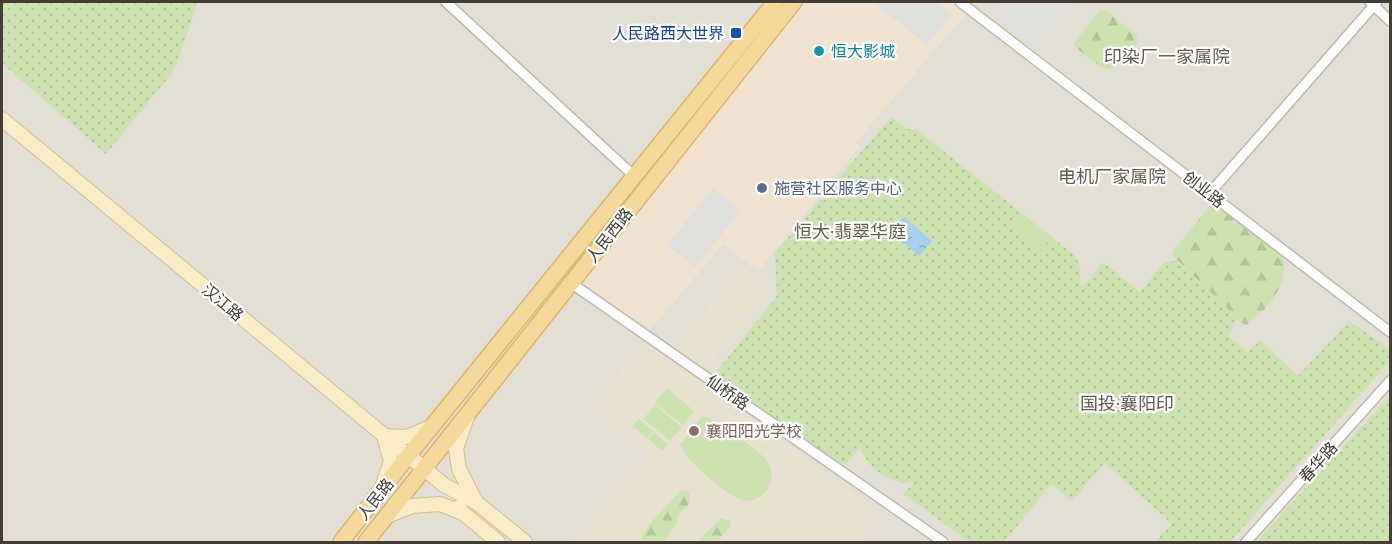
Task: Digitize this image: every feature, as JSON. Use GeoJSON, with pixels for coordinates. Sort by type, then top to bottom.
{"type":"FeatureCollection","features":[{"type":"Feature","properties":{"kind":"main road","name":"人民西路"},"geometry":{"type":"LineString","coordinates":[[408,456],[775,2]]}},
{"type":"Feature","properties":{"kind":"main road","name":"人民西路"},"geometry":{"type":"LineString","coordinates":[[424,469],[794,2]]}},
{"type":"Feature","properties":{"kind":"main road","name":"汉江路"},"geometry":{"type":"LineString","coordinates":[[2,119],[444,486],[476,502],[525,543]]}},
{"type":"Feature","properties":{"kind":"main road"},"geometry":{"type":"LineString","coordinates":[[467,416],[456,449],[459,470],[476,502]]}},
{"type":"Feature","properties":{"kind":"main road"},"geometry":{"type":"LineString","coordinates":[[380,492],[391,461],[384,436],[407,437],[431,427]]}},
{"type":"Feature","properties":{"kind":"main road","name":"人民路"},"geometry":{"type":"LineString","coordinates":[[341,543],[408,456]]}},
{"type":"Feature","properties":{"kind":"main road","name":"人民路"},"geometry":{"type":"LineString","coordinates":[[366,543],[424,469]]}},
{"type":"Feature","properties":{"kind":"main road","name":"汉江路"},"geometry":{"type":"LineString","coordinates":[[444,486],[463,513],[498,543]]}},
{"type":"Feature","properties":{"kind":"main road"},"geometry":{"type":"LineString","coordinates":[[387,516],[412,506],[440,504],[463,513]]}},
{"type":"Feature","properties":{"kind":"street"},"geometry":{"type":"LineString","coordinates":[[446,2],[634,176]]}},
{"type":"Feature","properties":{"kind":"street","name":"创业路"},"geometry":{"type":"LineString","coordinates":[[960,2],[1390,332]]}},
{"type":"Feature","properties":{"kind":"street"},"geometry":{"type":"LineString","coordinates":[[1209,194],[1374,3],[1390,21]]}},
{"type":"Feature","properties":{"kind":"street","name":"仙桥路"},"geometry":{"type":"LineString","coordinates":[[571,282],[943,543]]}},
{"type":"Feature","properties":{"kind":"street","name":"春华路"},"geometry":{"type":"LineString","coordinates":[[1246,543],[1390,381]]}},
{"type":"Feature","properties":{"kind":"shaded area"},"geometry":{"type":"Polygon","coordinates":[[[2,2],[1390,2],[1390,542],[2,542],[2,2]]]}},
{"type":"Feature","properties":{"kind":"shaded area"},"geometry":{"type":"Polygon","coordinates":[[[794,2],[960,2],[970,9],[855,143],[859,147],[758,271],[723,244],[646,335],[571,283],[794,2]]]}},
{"type":"Feature","properties":{"kind":"shaded area"},"geometry":{"type":"Polygon","coordinates":[[[873,2],[937,2],[952,13],[927,45],[873,2]]]}},
{"type":"Feature","properties":{"kind":"shaded area"},"geometry":{"type":"Polygon","coordinates":[[[1002,2],[1076,2],[1036,48],[993,13],[1002,2]]]}},
{"type":"Feature","properties":{"kind":"shaded area"},"geometry":{"type":"Polygon","coordinates":[[[713,188],[741,211],[695,267],[667,245],[713,188]]]}},
{"type":"Feature","properties":{"kind":"shaded area"},"geometry":{"type":"Polygon","coordinates":[[[743,266],[771,289],[702,374],[674,350],[743,266]]]}},
{"type":"Feature","properties":{"kind":"shaded area","name":"襄阳阳光学校"},"geometry":{"type":"Polygon","coordinates":[[[647,339],[880,514],[858,542],[826,540],[824,542],[572,542],[649,455],[592,407],[647,339]]]}},
{"type":"Feature","properties":{"kind":"green space"},"geometry":{"type":"Polygon","coordinates":[[[2,2],[198,2],[172,73],[106,154],[2,63],[2,2]]]}},
{"type":"Feature","properties":{"kind":"green space"},"geometry":{"type":"Polygon","coordinates":[[[1106,10],[1137,36],[1137,44],[1120,63],[1108,69],[1075,47],[1074,43],[1099,11],[1106,10]]]}},
{"type":"Feature","properties":{"kind":"green space"},"geometry":{"type":"Polygon","coordinates":[[[891,117],[908,129],[917,130],[1074,255],[1080,269],[1079,285],[1085,284],[1103,262],[1140,292],[1164,262],[1177,261],[1230,311],[1236,320],[1229,337],[1248,352],[1260,340],[1298,376],[1349,321],[1390,349],[1390,361],[1230,542],[1155,542],[1172,524],[1105,463],[1072,501],[1051,484],[1004,542],[970,542],[903,494],[915,482],[906,483],[890,479],[875,469],[860,448],[846,464],[834,461],[713,376],[777,296],[775,253],[891,117]]]}},
{"type":"Feature","properties":{"kind":"green space"},"geometry":{"type":"Polygon","coordinates":[[[1210,206],[1233,217],[1268,242],[1276,248],[1282,258],[1283,280],[1278,291],[1263,311],[1246,325],[1236,320],[1230,311],[1172,255],[1172,252],[1210,206]]]}},
{"type":"Feature","properties":{"kind":"green space"},"geometry":{"type":"Polygon","coordinates":[[[1022,214],[1052,237],[1041,250],[1012,226],[1022,214]]]}},
{"type":"Feature","properties":{"kind":"green space"},"geometry":{"type":"Polygon","coordinates":[[[667,388],[694,411],[683,425],[655,403],[667,388]]]}},
{"type":"Feature","properties":{"kind":"green space"},"geometry":{"type":"Polygon","coordinates":[[[1388,398],[1390,400],[1390,542],[1256,542],[1388,398]]]}},
{"type":"Feature","properties":{"kind":"green space"},"geometry":{"type":"Polygon","coordinates":[[[655,405],[682,427],[670,441],[643,419],[655,405]]]}},
{"type":"Feature","properties":{"kind":"green space"},"geometry":{"type":"Polygon","coordinates":[[[702,416],[725,426],[767,461],[771,471],[770,485],[762,496],[749,501],[736,498],[714,483],[687,457],[680,445],[702,416]]]}},
{"type":"Feature","properties":{"kind":"green space"},"geometry":{"type":"Polygon","coordinates":[[[639,419],[653,431],[647,438],[632,426],[639,419]]]}},
{"type":"Feature","properties":{"kind":"green space"},"geometry":{"type":"Polygon","coordinates":[[[654,432],[668,444],[662,451],[648,439],[654,432]]]}},
{"type":"Feature","properties":{"kind":"green space"},"geometry":{"type":"Polygon","coordinates":[[[681,490],[689,492],[690,503],[677,516],[677,524],[663,542],[639,542],[647,527],[681,490]]]}},
{"type":"Feature","properties":{"kind":"green space"},"geometry":{"type":"Polygon","coordinates":[[[721,518],[730,521],[731,526],[717,542],[697,542],[721,518]]]}},
{"type":"Feature","properties":{"kind":"water"},"geometry":{"type":"Polygon","coordinates":[[[904,217],[932,241],[919,256],[891,232],[904,217]]]}},
{"type":"Feature","properties":{"kind":"place","name":"人民路西大世界"},"geometry":{"type":"Point","coordinates":[736,33]}},
{"type":"Feature","properties":{"kind":"place","name":"恒大影城"},"geometry":{"type":"Point","coordinates":[819,51]}},
{"type":"Feature","properties":{"kind":"place","name":"施营社区服务中心"},"geometry":{"type":"Point","coordinates":[762,188]}},
{"type":"Feature","properties":{"kind":"place","name":"襄阳阳光学校"},"geometry":{"type":"Point","coordinates":[694,431]}},
{"type":"Feature","properties":{"kind":"district","name":"印染厂一家属院"},"geometry":{"type":"Point","coordinates":[1167,57]}},
{"type":"Feature","properties":{"kind":"district","name":"电机厂家属院"},"geometry":{"type":"Point","coordinates":[1112,177]}},
{"type":"Feature","properties":{"kind":"district","name":"恒大·翡翠华庭"},"geometry":{"type":"Point","coordinates":[850,232]}},
{"type":"Feature","properties":{"kind":"district","name":"国投·襄阳印"},"geometry":{"type":"Point","coordinates":[1127,404]}}]}
